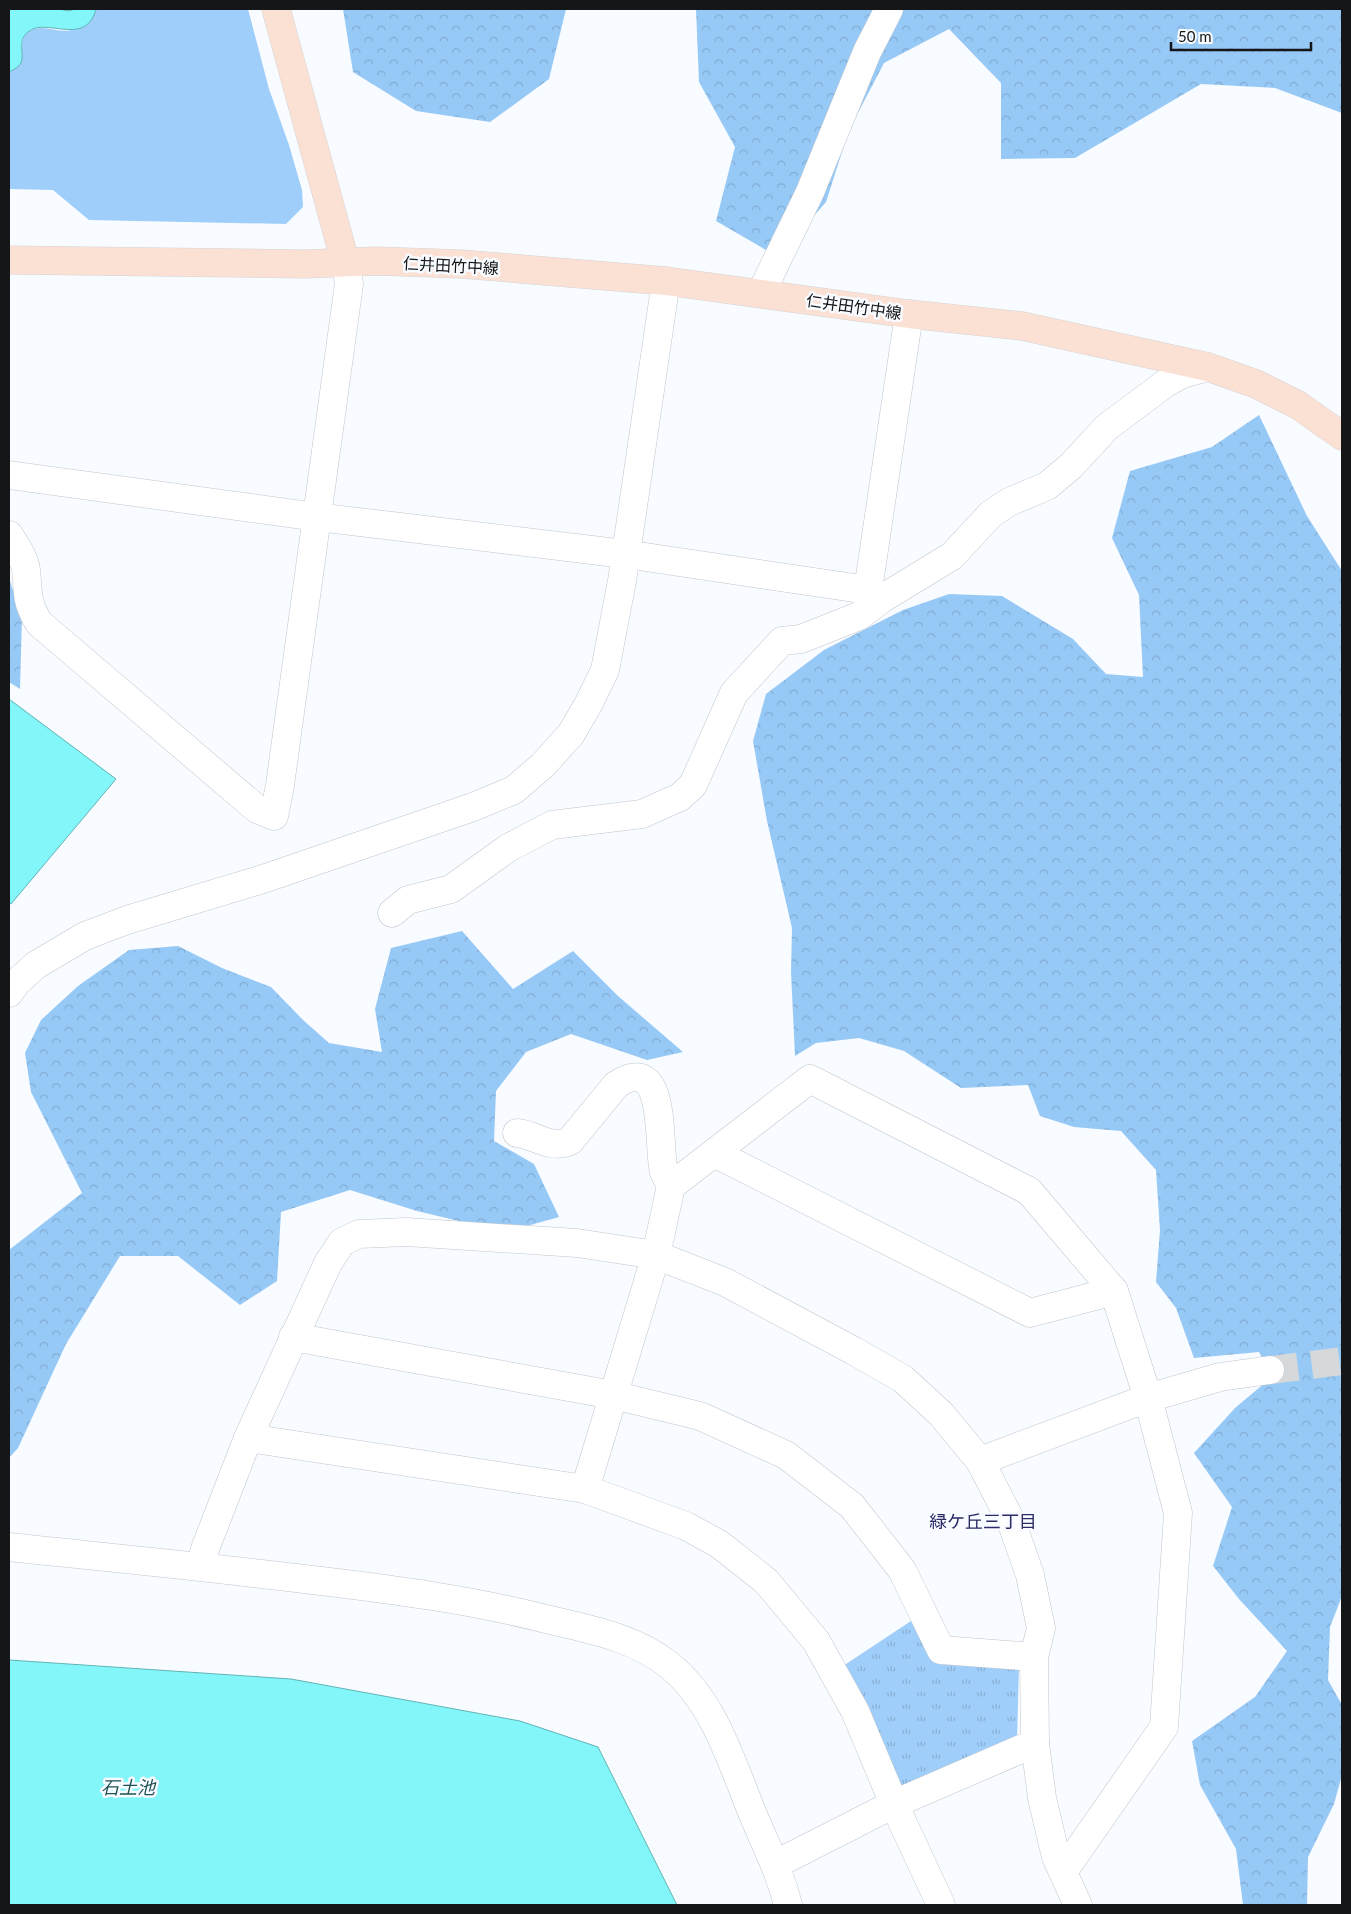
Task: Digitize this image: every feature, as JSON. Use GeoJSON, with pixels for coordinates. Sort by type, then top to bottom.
{"type":"FeatureCollection","features":[{"type":"Feature","properties":{"kind":"main road"},"geometry":{"type":"LineString","coordinates":[[276,9],[344,261]]}},
{"type":"Feature","properties":{"kind":"main road","name":"仁井田竹中線"},"geometry":{"type":"LineString","coordinates":[[9,260],[305,264],[344,261],[461,264],[666,281],[909,314],[1022,326],[1208,367],[1256,384],[1298,405],[1342,436]]}},
{"type":"Feature","properties":{"kind":"street"},"geometry":{"type":"LineString","coordinates":[[761,293],[810,192],[867,52],[889,9]]}},
{"type":"Feature","properties":{"kind":"street"},"geometry":{"type":"LineString","coordinates":[[9,535],[20,552],[26,569],[27,594],[31,610],[39,622],[257,809],[274,816],[280,785],[349,284],[344,261]]}},
{"type":"Feature","properties":{"kind":"street"},"geometry":{"type":"LineString","coordinates":[[9,993],[17,982],[36,965],[85,936],[127,920],[281,873],[473,807],[514,790],[543,765],[571,734],[605,670],[611,644],[666,281]]}},
{"type":"Feature","properties":{"kind":"street"},"geometry":{"type":"LineString","coordinates":[[876,594],[909,314]]}},
{"type":"Feature","properties":{"kind":"street"},"geometry":{"type":"LineString","coordinates":[[392,913],[408,900],[451,889],[508,848],[552,825],[642,814],[680,796],[693,785],[734,693],[782,640],[801,639],[859,616],[876,594],[952,556],[991,514],[1009,502],[1047,486],[1071,466],[1107,427],[1166,383],[1182,374],[1208,367]]}},
{"type":"Feature","properties":{"kind":"street"},"geometry":{"type":"LineString","coordinates":[[9,475],[317,517],[625,554],[876,594]]}},
{"type":"Feature","properties":{"kind":"street"},"geometry":{"type":"LineString","coordinates":[[517,1134],[529,1135],[546,1143],[560,1145],[570,1141],[616,1085],[625,1079],[634,1077],[649,1083],[660,1117],[664,1171],[671,1186],[656,1255],[585,1489]]}},
{"type":"Feature","properties":{"kind":"street"},"geometry":{"type":"LineString","coordinates":[[671,1186],[810,1079],[1029,1191],[1114,1291],[1148,1398],[1178,1513],[1164,1727],[1063,1872]]}},
{"type":"Feature","properties":{"kind":"street"},"geometry":{"type":"LineString","coordinates":[[714,1153],[1030,1313],[1114,1291]]}},
{"type":"Feature","properties":{"kind":"street"},"geometry":{"type":"LineString","coordinates":[[201,1566],[205,1549],[248,1438],[328,1263],[342,1242],[359,1234],[406,1232],[578,1243],[656,1255],[724,1282],[903,1379],[941,1414],[980,1460],[1012,1521],[1030,1575],[1041,1628],[1034,1657],[1035,1744],[1042,1798],[1056,1857],[1078,1905]]}},
{"type":"Feature","properties":{"kind":"street"},"geometry":{"type":"LineString","coordinates":[[293,1338],[613,1395],[700,1416],[786,1455],[852,1506],[902,1570],[942,1650],[1034,1657]]}},
{"type":"Feature","properties":{"kind":"street"},"geometry":{"type":"LineString","coordinates":[[980,1460],[1148,1398],[1220,1377],[1270,1370]]}},
{"type":"Feature","properties":{"kind":"street"},"geometry":{"type":"LineString","coordinates":[[248,1438],[585,1489],[686,1526],[719,1544],[766,1581],[816,1642],[855,1710],[894,1804],[941,1905]]}},
{"type":"Feature","properties":{"kind":"street"},"geometry":{"type":"LineString","coordinates":[[9,1547],[201,1566],[399,1591],[502,1608],[623,1639],[651,1652],[668,1664],[688,1682],[705,1705],[717,1728],[762,1837],[776,1864],[788,1905]]}},
{"type":"Feature","properties":{"kind":"street"},"geometry":{"type":"LineString","coordinates":[[776,1864],[894,1804],[1035,1744]]}},
{"type":"Feature","properties":{"kind":"green space"},"geometry":{"type":"Polygon","coordinates":[[[96,9],[248,9],[269,89],[289,145],[302,190],[303,207],[286,224],[89,220],[53,190],[9,189],[9,72],[15,68],[20,60],[25,34],[38,28],[62,31],[75,29],[86,21],[96,9]]]}},
{"type":"Feature","properties":{"kind":"green space"},"geometry":{"type":"Polygon","coordinates":[[[343,9],[566,9],[549,79],[490,122],[416,111],[353,72],[343,9]]]}},
{"type":"Feature","properties":{"kind":"green space"},"geometry":{"type":"Polygon","coordinates":[[[696,9],[1342,9],[1342,113],[1275,88],[1201,84],[1075,158],[1001,159],[1001,83],[949,29],[884,63],[849,130],[826,202],[778,257],[716,221],[735,147],[699,82],[696,9]]]}},
{"type":"Feature","properties":{"kind":"green space"},"geometry":{"type":"Polygon","coordinates":[[[1259,415],[1307,516],[1342,571],[1342,1596],[1330,1627],[1328,1680],[1342,1705],[1342,1775],[1334,1804],[1308,1857],[1307,1905],[1243,1905],[1236,1849],[1200,1785],[1192,1741],[1255,1697],[1287,1651],[1239,1599],[1213,1566],[1232,1507],[1194,1453],[1235,1408],[1272,1377],[1259,1352],[1194,1358],[1176,1308],[1156,1282],[1160,1230],[1156,1170],[1121,1131],[1074,1127],[1040,1116],[1028,1085],[961,1088],[904,1051],[859,1038],[816,1043],[795,1056],[791,972],[792,928],[767,821],[753,741],[766,694],[824,650],[903,610],[949,594],[1002,596],[1073,639],[1106,674],[1143,677],[1139,595],[1112,538],[1130,471],[1212,447],[1259,415]]]}},
{"type":"Feature","properties":{"kind":"green space"},"geometry":{"type":"Polygon","coordinates":[[[9,578],[22,617],[20,689],[9,682],[9,578]]]}},
{"type":"Feature","properties":{"kind":"green space"},"geometry":{"type":"Polygon","coordinates":[[[462,931],[513,989],[573,951],[618,996],[683,1052],[647,1060],[571,1034],[526,1052],[496,1091],[494,1141],[534,1164],[559,1217],[505,1232],[417,1211],[350,1190],[281,1212],[277,1281],[240,1305],[178,1256],[120,1256],[66,1344],[18,1448],[9,1458],[9,1250],[82,1193],[31,1092],[25,1053],[41,1020],[78,986],[129,950],[178,946],[222,968],[271,987],[303,1020],[329,1043],[382,1052],[375,1009],[391,948],[462,931]]]}},
{"type":"Feature","properties":{"kind":"green space"},"geometry":{"type":"Polygon","coordinates":[[[911,1621],[936,1662],[1019,1666],[1017,1741],[899,1794],[843,1666],[911,1621]]]}},
{"type":"Feature","properties":{"kind":"water"},"geometry":{"type":"Polygon","coordinates":[[[9,9],[59,9],[69,11],[75,9],[96,9],[91,20],[85,26],[77,29],[41,27],[27,32],[22,41],[21,63],[9,72],[9,9]]]}},
{"type":"Feature","properties":{"kind":"water"},"geometry":{"type":"Polygon","coordinates":[[[9,699],[116,779],[11,904],[9,903],[9,699]]]}},
{"type":"Feature","properties":{"kind":"water","name":"石土池"},"geometry":{"type":"Polygon","coordinates":[[[9,1660],[291,1679],[520,1721],[598,1747],[677,1905],[9,1905],[9,1660]]]}},
{"type":"Feature","properties":{"kind":"tunnel"},"geometry":{"type":"LineString","coordinates":[[1270,1370],[1342,1361]]}},
{"type":"Feature","properties":{"kind":"district","name":"緑ケ丘三丁目"},"geometry":{"type":"Point","coordinates":[983,1521]}}]}
